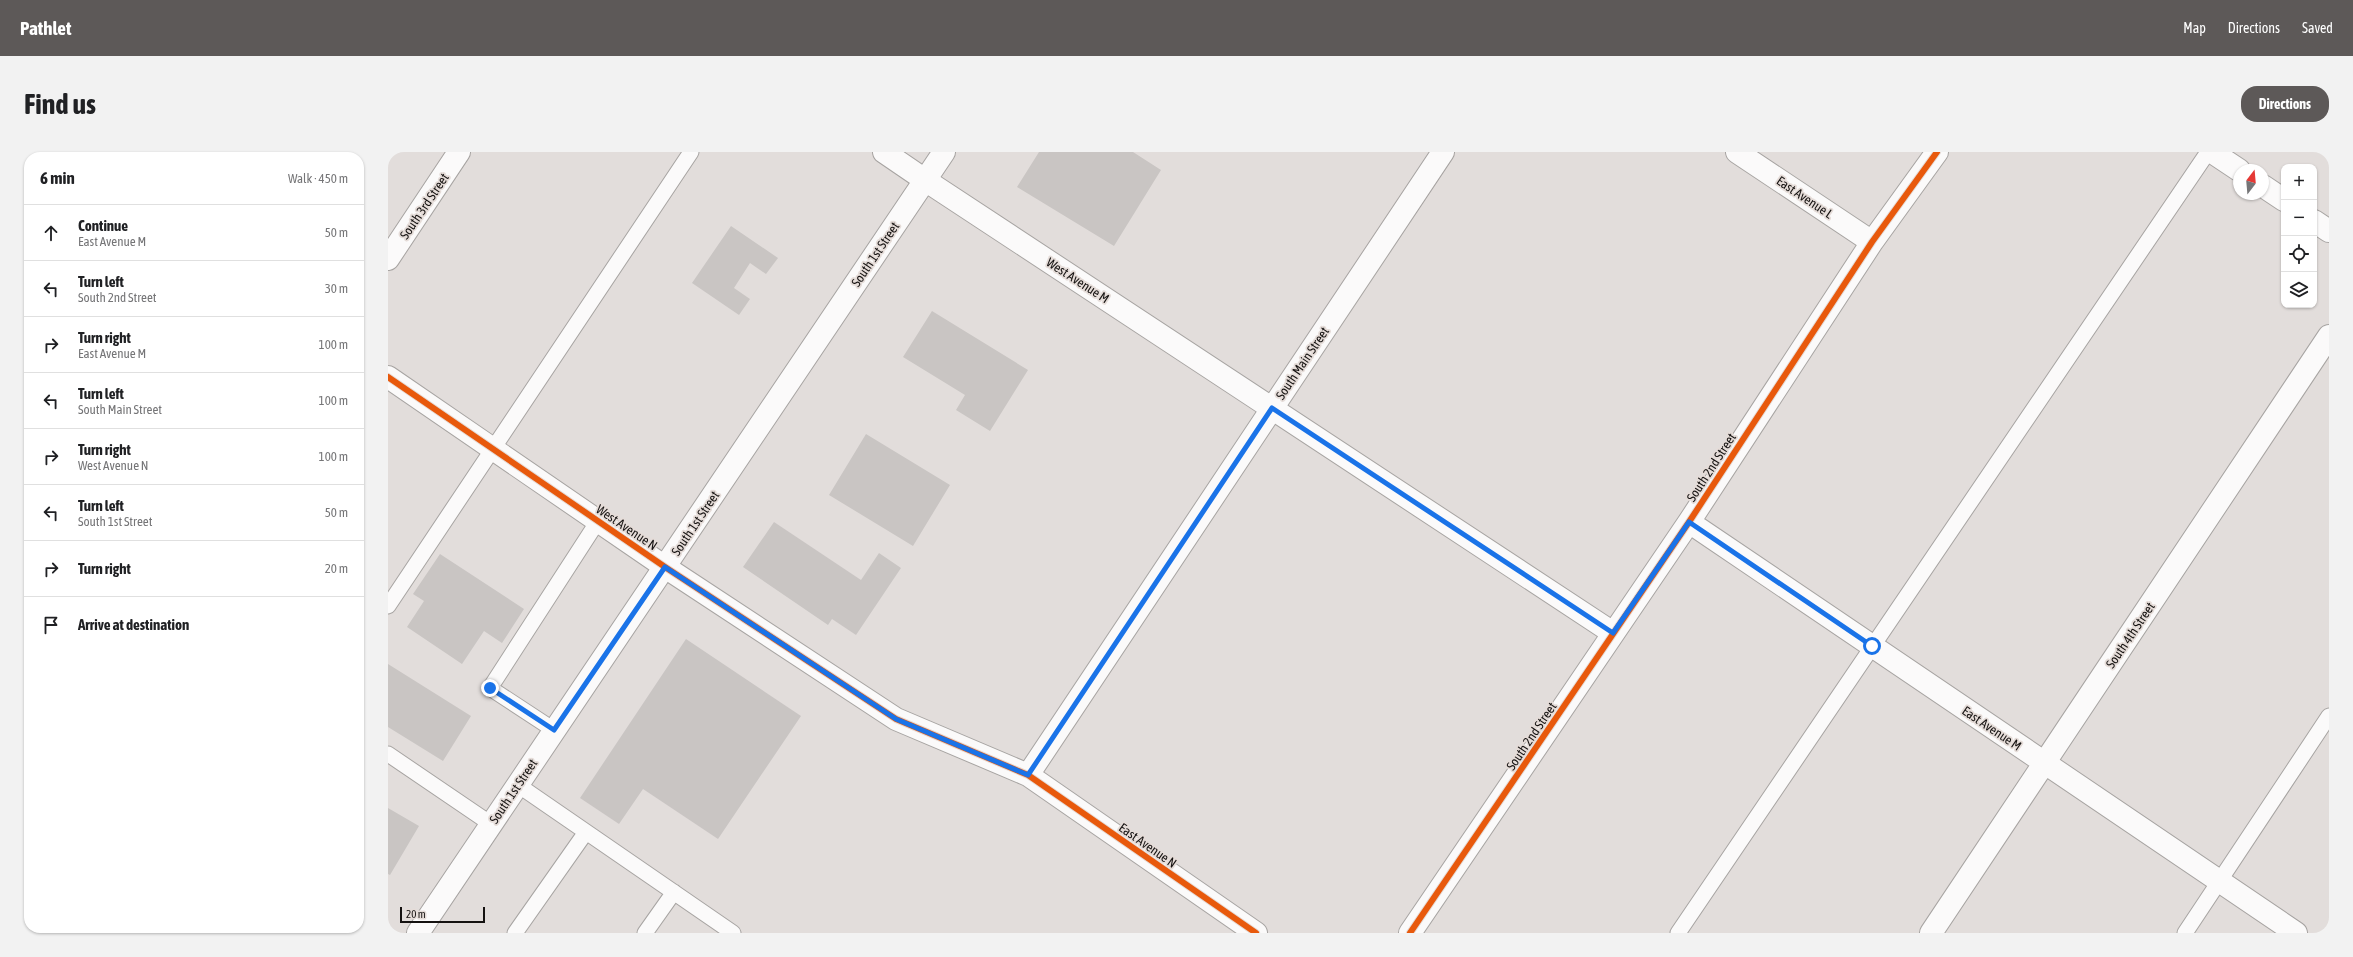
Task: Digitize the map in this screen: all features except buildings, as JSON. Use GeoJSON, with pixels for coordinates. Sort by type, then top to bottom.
{"type":"FeatureCollection","features":[{"type":"Feature","properties":{"kind":"street","name":"South 3rd Street"},"geometry":{"type":"LineString","coordinates":[[388,259],[459,152]]}},
{"type":"Feature","properties":{"kind":"street","name":"West Avenue M"},"geometry":{"type":"LineString","coordinates":[[884,152],[1272,408]]}},
{"type":"Feature","properties":{"kind":"street","name":"South 1st Street"},"geometry":{"type":"LineString","coordinates":[[418,933],[944,152]]}},
{"type":"Feature","properties":{"kind":"street","name":"South Main Street"},"geometry":{"type":"LineString","coordinates":[[1028,775],[1444,152]]}},
{"type":"Feature","properties":{"kind":"street","name":"East Avenue L"},"geometry":{"type":"LineString","coordinates":[[1737,152],[1872,242]]}},
{"type":"Feature","properties":{"kind":"street","name":"South 2nd Street"},"geometry":{"type":"LineString","coordinates":[[1410,933],[1689,522],[1872,242],[1937,152]]}},
{"type":"Feature","properties":{"kind":"street"},"geometry":{"type":"LineString","coordinates":[[2212,152],[2233,166]]}},
{"type":"Feature","properties":{"kind":"street"},"geometry":{"type":"LineString","coordinates":[[2269,190],[2281,198]]}},
{"type":"Feature","properties":{"kind":"street"},"geometry":{"type":"LineString","coordinates":[[2317,223],[2329,231]]}},
{"type":"Feature","properties":{"kind":"street","name":"South 4th Street"},"geometry":{"type":"LineString","coordinates":[[1931,933],[2329,336]]}},
{"type":"Feature","properties":{"kind":"street","name":"West Avenue N"},"geometry":{"type":"LineString","coordinates":[[388,377],[665,567],[896,719],[1028,775]]}},
{"type":"Feature","properties":{"kind":"street"},"geometry":{"type":"LineString","coordinates":[[1272,408],[1613,633]]}},
{"type":"Feature","properties":{"kind":"street","name":"East Avenue M"},"geometry":{"type":"LineString","coordinates":[[1689,522],[2296,933]]}},
{"type":"Feature","properties":{"kind":"street","name":"East Avenue N"},"geometry":{"type":"LineString","coordinates":[[1028,775],[1256,933]]}},
{"type":"Feature","properties":{"kind":"lane"},"geometry":{"type":"LineString","coordinates":[[388,606],[690,152]]}},
{"type":"Feature","properties":{"kind":"lane"},"geometry":{"type":"LineString","coordinates":[[1678,933],[2208,152]]}},
{"type":"Feature","properties":{"kind":"lane"},"geometry":{"type":"LineString","coordinates":[[554,730],[490,688],[598,521]]}},
{"type":"Feature","properties":{"kind":"lane"},"geometry":{"type":"LineString","coordinates":[[2185,933],[2329,716]]}},
{"type":"Feature","properties":{"kind":"lane"},"geometry":{"type":"LineString","coordinates":[[388,754],[491,824]]}},
{"type":"Feature","properties":{"kind":"lane"},"geometry":{"type":"LineString","coordinates":[[518,785],[733,933]]}},
{"type":"Feature","properties":{"kind":"lane"},"geometry":{"type":"LineString","coordinates":[[515,933],[586,832]]}},
{"type":"Feature","properties":{"kind":"lane"},"geometry":{"type":"LineString","coordinates":[[645,933],[674,892]]}},
{"type":"Feature","properties":{"kind":"cycle path"},"geometry":{"type":"LineString","coordinates":[[1410,933],[1689,522],[1872,242],[1937,152]]}},
{"type":"Feature","properties":{"kind":"cycle path"},"geometry":{"type":"LineString","coordinates":[[388,377],[665,567],[896,719],[1028,775],[1256,933]]}},
{"type":"Feature","properties":{"kind":"route"},"geometry":{"type":"LineString","coordinates":[[490,688],[554,730],[665,567],[896,719],[1028,775],[1272,408],[1613,633],[1689,522],[1872,646]]}}]}
